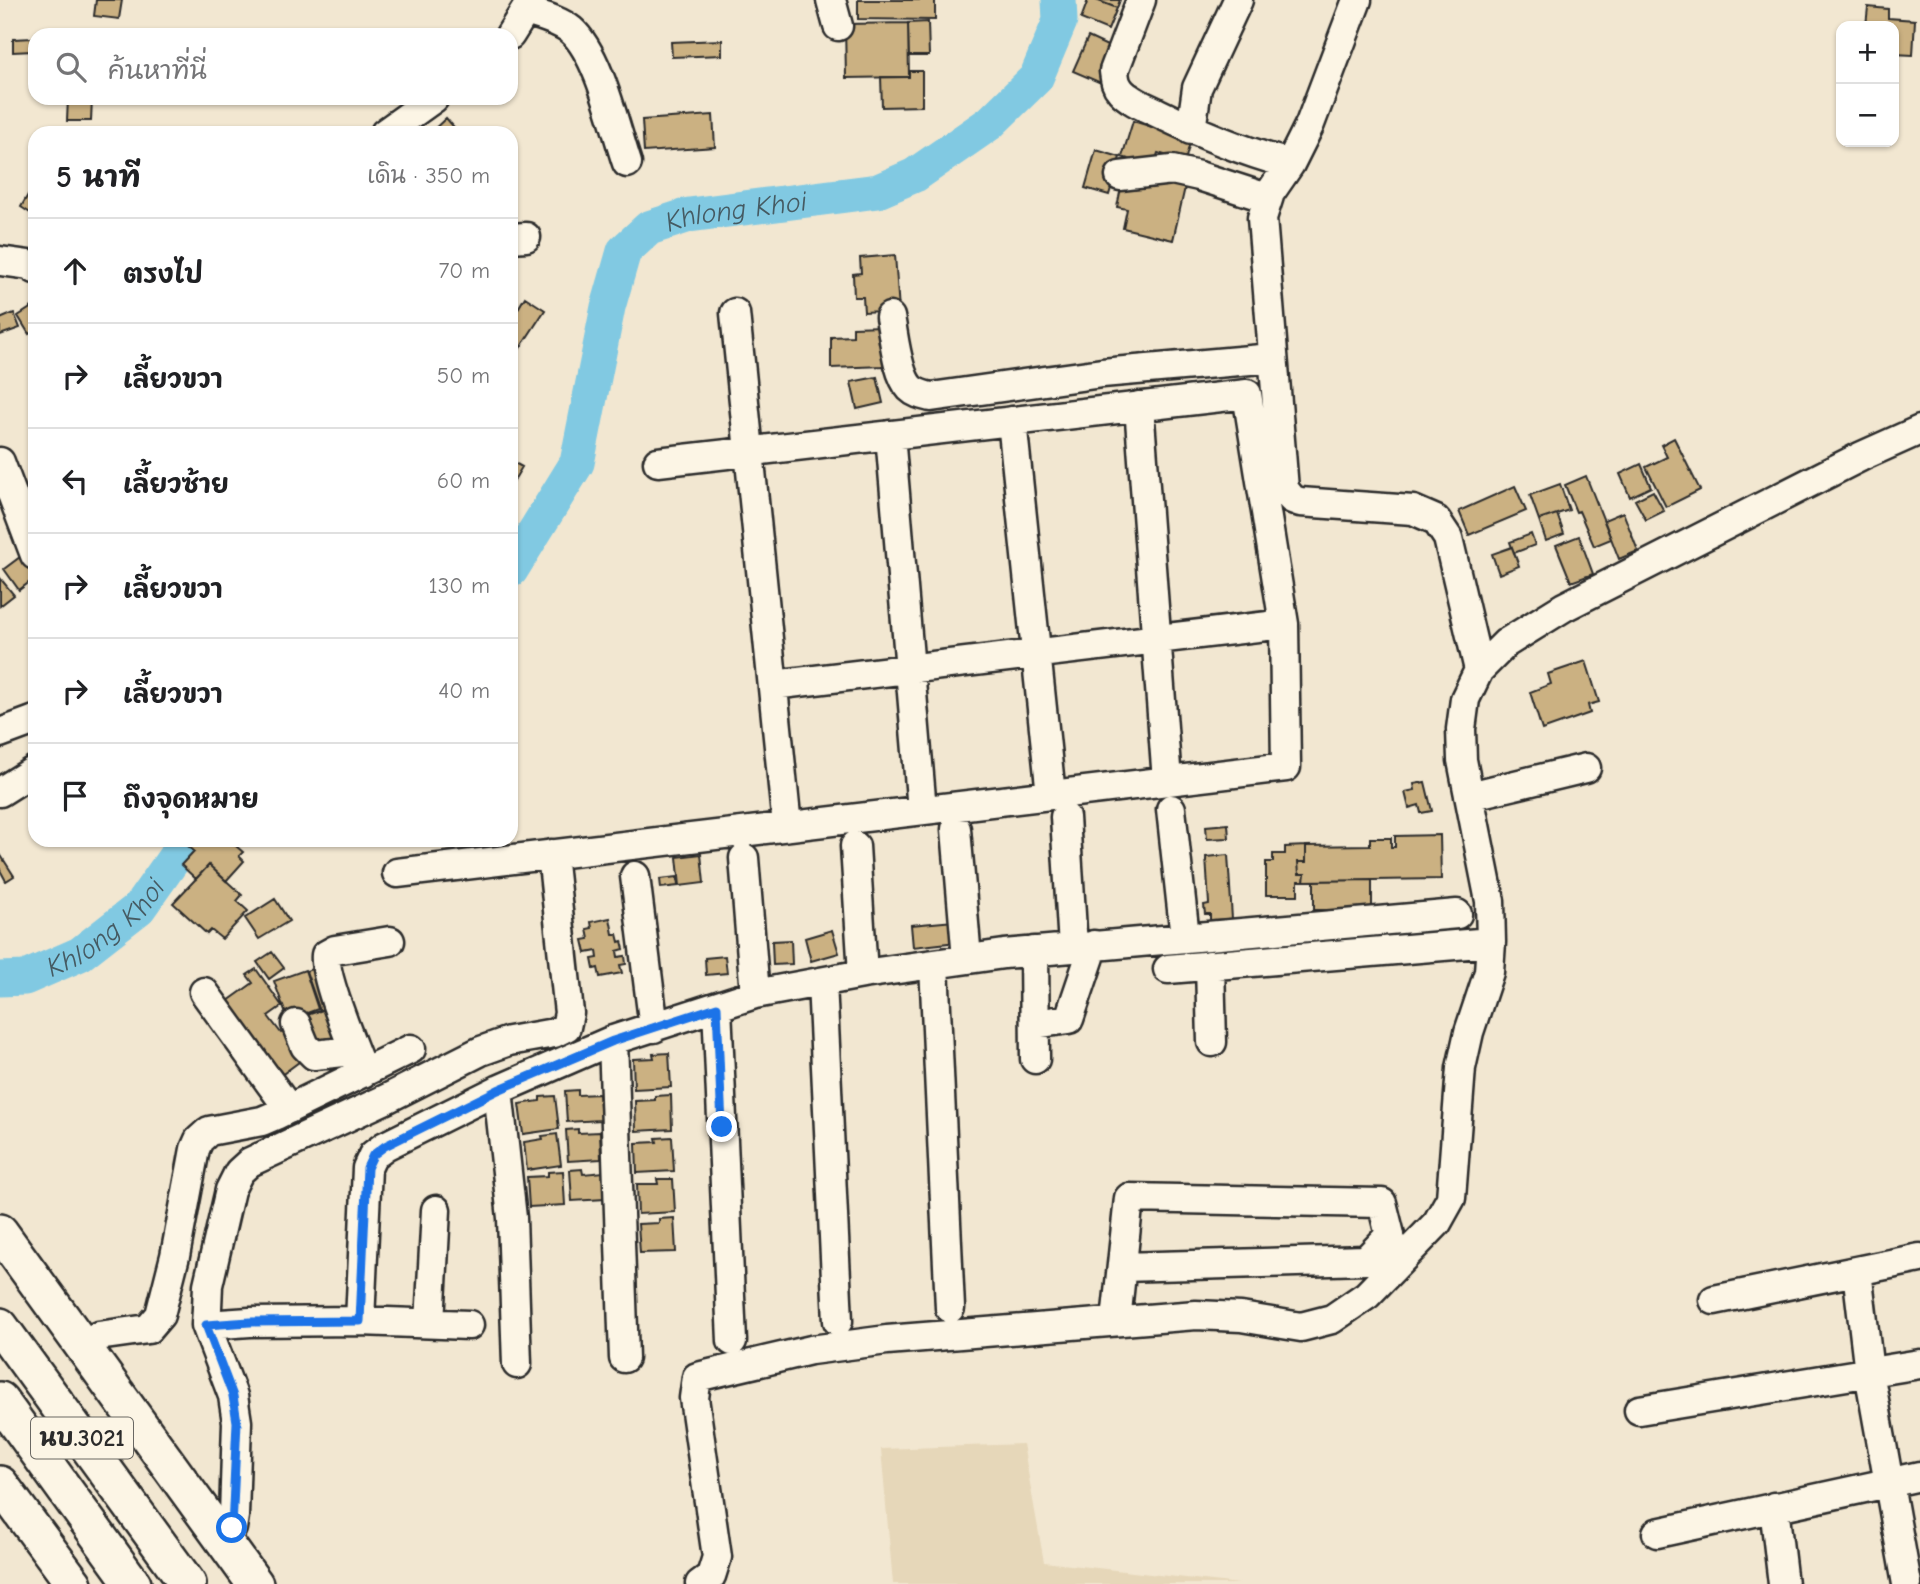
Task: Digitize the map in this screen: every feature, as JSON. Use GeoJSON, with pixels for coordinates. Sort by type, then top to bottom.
{"type":"FeatureCollection","features":[{"type":"Feature","properties":{"kind":"main road"},"geometry":{"type":"LineString","coordinates":[[0,1232],[256,1584]]}},
{"type":"Feature","properties":{"kind":"main road","name":"นบ.3021"},"geometry":{"type":"LineString","coordinates":[[0,1265],[151,1480],[229,1584]]}},
{"type":"Feature","properties":{"kind":"main road","name":"นบ.3021"},"geometry":{"type":"LineString","coordinates":[[0,1326],[188,1584]]}},
{"type":"Feature","properties":{"kind":"main road","name":"นบ.3021"},"geometry":{"type":"LineString","coordinates":[[0,1400],[121,1581]]}},
{"type":"Feature","properties":{"kind":"main road","name":"นบ.3021"},"geometry":{"type":"LineString","coordinates":[[0,1441],[73,1541],[121,1581]]}},
{"type":"Feature","properties":{"kind":"main road"},"geometry":{"type":"LineString","coordinates":[[0,1483],[74,1584]]}},
{"type":"Feature","properties":{"kind":"street"},"geometry":{"type":"LineString","coordinates":[[1142,0],[1114,71],[1115,82],[1129,98],[1191,130],[1290,164]]}},
{"type":"Feature","properties":{"kind":"street"},"geometry":{"type":"LineString","coordinates":[[1191,130],[1197,88],[1238,0]]}},
{"type":"Feature","properties":{"kind":"street"},"geometry":{"type":"LineString","coordinates":[[1357,0],[1324,90],[1290,164],[1267,198],[1262,218],[1284,488],[1292,499],[1300,502],[1413,510],[1436,520],[1448,538],[1479,670]]}},
{"type":"Feature","properties":{"kind":"street"},"geometry":{"type":"LineString","coordinates":[[515,28],[533,3],[581,41],[592,59],[627,163]]}},
{"type":"Feature","properties":{"kind":"street"},"geometry":{"type":"LineString","coordinates":[[395,126],[424,105]]}},
{"type":"Feature","properties":{"kind":"street"},"geometry":{"type":"LineString","coordinates":[[1120,176],[1172,170],[1267,198]]}},
{"type":"Feature","properties":{"kind":"street"},"geometry":{"type":"LineString","coordinates":[[0,261],[11,261],[28,267]]}},
{"type":"Feature","properties":{"kind":"street"},"geometry":{"type":"LineString","coordinates":[[735,313],[787,826]]}},
{"type":"Feature","properties":{"kind":"street"},"geometry":{"type":"LineString","coordinates":[[890,317],[903,377],[910,389],[919,395],[931,397],[1102,373],[1273,358]]}},
{"type":"Feature","properties":{"kind":"street"},"geometry":{"type":"LineString","coordinates":[[397,873],[922,810],[1058,806],[1169,795],[1286,767],[1284,624],[1247,394],[658,462]]}},
{"type":"Feature","properties":{"kind":"street"},"geometry":{"type":"LineString","coordinates":[[1139,406],[1169,795],[1185,937]]}},
{"type":"Feature","properties":{"kind":"street"},"geometry":{"type":"LineString","coordinates":[[1012,421],[1036,653],[1058,806],[1084,946],[1069,1019],[1035,1024]]}},
{"type":"Feature","properties":{"kind":"street"},"geometry":{"type":"LineString","coordinates":[[700,1584],[711,1576],[717,1557],[694,1398],[697,1377],[811,1350],[887,1340],[1116,1321],[1196,1315],[1241,1317],[1301,1327],[1332,1319],[1367,1294],[1437,1223],[1451,1198],[1461,1068],[1469,1032],[1489,972],[1492,942],[1490,901],[1462,760],[1461,729],[1465,699],[1479,670],[1506,643],[1564,607],[1862,456],[1920,430]]}},
{"type":"Feature","properties":{"kind":"street"},"geometry":{"type":"LineString","coordinates":[[890,435],[922,810]]}},
{"type":"Feature","properties":{"kind":"street"},"geometry":{"type":"LineString","coordinates":[[0,462],[28,536]]}},
{"type":"Feature","properties":{"kind":"street"},"geometry":{"type":"LineString","coordinates":[[773,685],[1284,624]]}},
{"type":"Feature","properties":{"kind":"street"},"geometry":{"type":"LineString","coordinates":[[0,733],[28,723]]}},
{"type":"Feature","properties":{"kind":"street"},"geometry":{"type":"LineString","coordinates":[[1469,796],[1586,768]]}},
{"type":"Feature","properties":{"kind":"street"},"geometry":{"type":"LineString","coordinates":[[0,792],[28,774]]}},
{"type":"Feature","properties":{"kind":"street"},"geometry":{"type":"LineString","coordinates":[[956,829],[967,959]]}},
{"type":"Feature","properties":{"kind":"street"},"geometry":{"type":"LineString","coordinates":[[855,846],[863,974]]}},
{"type":"Feature","properties":{"kind":"street"},"geometry":{"type":"LineString","coordinates":[[225,1541],[232,1528],[234,1516],[237,1422],[233,1396],[206,1325],[208,1285],[230,1190],[239,1172],[250,1162],[481,1051],[509,1041],[554,1033],[566,1027],[569,1013],[552,854]]}},
{"type":"Feature","properties":{"kind":"street"},"geometry":{"type":"LineString","coordinates":[[744,858],[755,994]]}},
{"type":"Feature","properties":{"kind":"street"},"geometry":{"type":"LineString","coordinates":[[635,876],[654,1028]]}},
{"type":"Feature","properties":{"kind":"street"},"geometry":{"type":"LineString","coordinates":[[360,1321],[367,1168],[373,1155],[385,1146],[498,1090],[613,1041],[755,994],[863,974],[1034,951],[1457,914]]}},
{"type":"Feature","properties":{"kind":"street"},"geometry":{"type":"LineString","coordinates":[[359,1062],[332,988],[326,956],[329,951],[390,941]]}},
{"type":"Feature","properties":{"kind":"street"},"geometry":{"type":"LineString","coordinates":[[1168,969],[1492,942]]}},
{"type":"Feature","properties":{"kind":"street"},"geometry":{"type":"LineString","coordinates":[[1034,951],[1035,1059]]}},
{"type":"Feature","properties":{"kind":"street"},"geometry":{"type":"LineString","coordinates":[[934,965],[950,1308]]}},
{"type":"Feature","properties":{"kind":"street"},"geometry":{"type":"LineString","coordinates":[[1210,965],[1212,1042]]}},
{"type":"Feature","properties":{"kind":"street"},"geometry":{"type":"LineString","coordinates":[[822,982],[838,1321]]}},
{"type":"Feature","properties":{"kind":"street"},"geometry":{"type":"LineString","coordinates":[[204,992],[289,1109]]}},
{"type":"Feature","properties":{"kind":"street"},"geometry":{"type":"LineString","coordinates":[[717,1007],[732,1341]]}},
{"type":"Feature","properties":{"kind":"street"},"geometry":{"type":"LineString","coordinates":[[296,1024],[304,1046],[314,1055],[359,1062]]}},
{"type":"Feature","properties":{"kind":"street"},"geometry":{"type":"LineString","coordinates":[[613,1041],[624,1358]]}},
{"type":"Feature","properties":{"kind":"street"},"geometry":{"type":"LineString","coordinates":[[83,1346],[98,1336],[148,1329],[160,1315],[195,1149],[202,1136],[209,1131],[262,1121],[289,1109],[359,1062],[411,1049]]}},
{"type":"Feature","properties":{"kind":"street"},"geometry":{"type":"LineString","coordinates":[[498,1090],[512,1217],[517,1364]]}},
{"type":"Feature","properties":{"kind":"street"},"geometry":{"type":"LineString","coordinates":[[1116,1321],[1129,1198],[1382,1203],[1390,1235],[1366,1261],[1122,1267]]}},
{"type":"Feature","properties":{"kind":"street"},"geometry":{"type":"LineString","coordinates":[[430,1323],[436,1210]]}},
{"type":"Feature","properties":{"kind":"street"},"geometry":{"type":"LineString","coordinates":[[1714,1300],[1920,1258]]}},
{"type":"Feature","properties":{"kind":"street"},"geometry":{"type":"LineString","coordinates":[[1857,1271],[1869,1372],[1907,1584]]}},
{"type":"Feature","properties":{"kind":"street"},"geometry":{"type":"LineString","coordinates":[[206,1325],[360,1321],[469,1325]]}},
{"type":"Feature","properties":{"kind":"street"},"geometry":{"type":"LineString","coordinates":[[1639,1410],[1920,1364]]}},
{"type":"Feature","properties":{"kind":"street"},"geometry":{"type":"LineString","coordinates":[[1657,1533],[1920,1476]]}},
{"type":"Feature","properties":{"kind":"street"},"geometry":{"type":"LineString","coordinates":[[1774,1507],[1783,1584]]}},
{"type":"Feature","properties":{"kind":"shaded area"},"geometry":{"type":"Polygon","coordinates":[[[1023,1444],[1044,1562],[1239,1584],[893,1584],[881,1449],[1023,1444]]]}},
{"type":"Feature","properties":{"kind":"building"},"geometry":{"type":"Polygon","coordinates":[[[96,0],[122,0],[119,19],[94,16],[96,0]]]}},
{"type":"Feature","properties":{"kind":"building"},"geometry":{"type":"Polygon","coordinates":[[[858,0],[935,0],[935,20],[858,19],[858,0]]]}},
{"type":"Feature","properties":{"kind":"building"},"geometry":{"type":"Polygon","coordinates":[[[1088,0],[1096,0],[1117,8],[1108,30],[1081,19],[1088,0]]]}},
{"type":"Feature","properties":{"kind":"building"},"geometry":{"type":"Polygon","coordinates":[[[1096,0],[1120,0],[1117,8],[1096,0]]]}},
{"type":"Feature","properties":{"kind":"building"},"geometry":{"type":"Polygon","coordinates":[[[1868,7],[1888,9],[1888,18],[1915,20],[1913,55],[1899,54],[1899,21],[1867,21],[1868,7]]]}},
{"type":"Feature","properties":{"kind":"building"},"geometry":{"type":"Polygon","coordinates":[[[928,22],[929,56],[909,56],[908,23],[928,22]]]}},
{"type":"Feature","properties":{"kind":"building"},"geometry":{"type":"Polygon","coordinates":[[[908,23],[909,77],[846,78],[845,24],[908,23]]]}},
{"type":"Feature","properties":{"kind":"building"},"geometry":{"type":"Polygon","coordinates":[[[1088,37],[1116,50],[1101,83],[1073,71],[1088,37]]]}},
{"type":"Feature","properties":{"kind":"building"},"geometry":{"type":"Polygon","coordinates":[[[28,38],[28,51],[13,52],[13,39],[28,38]]]}},
{"type":"Feature","properties":{"kind":"building"},"geometry":{"type":"Polygon","coordinates":[[[722,40],[722,55],[672,57],[671,42],[722,40]]]}},
{"type":"Feature","properties":{"kind":"building"},"geometry":{"type":"Polygon","coordinates":[[[909,71],[922,71],[922,106],[882,107],[881,77],[909,77],[909,71]]]}},
{"type":"Feature","properties":{"kind":"building"},"geometry":{"type":"Polygon","coordinates":[[[68,105],[92,105],[91,121],[67,121],[68,105]]]}},
{"type":"Feature","properties":{"kind":"building"},"geometry":{"type":"Polygon","coordinates":[[[713,115],[715,147],[644,152],[642,120],[713,115]]]}},
{"type":"Feature","properties":{"kind":"building"},"geometry":{"type":"Polygon","coordinates":[[[446,118],[453,126],[437,126],[446,118]]]}},
{"type":"Feature","properties":{"kind":"building"},"geometry":{"type":"Polygon","coordinates":[[[1133,121],[1191,139],[1185,161],[1158,153],[1153,167],[1122,157],[1133,121]]]}},
{"type":"Feature","properties":{"kind":"building"},"geometry":{"type":"Polygon","coordinates":[[[1096,150],[1120,157],[1109,195],[1085,188],[1096,150]]]}},
{"type":"Feature","properties":{"kind":"building"},"geometry":{"type":"Polygon","coordinates":[[[1123,178],[1186,183],[1173,240],[1123,228],[1127,209],[1117,207],[1123,178]]]}},
{"type":"Feature","properties":{"kind":"building"},"geometry":{"type":"Polygon","coordinates":[[[28,195],[28,212],[21,207],[28,195]]]}},
{"type":"Feature","properties":{"kind":"building"},"geometry":{"type":"Polygon","coordinates":[[[895,255],[899,310],[864,312],[863,297],[854,297],[853,274],[861,273],[860,258],[895,255]]]}},
{"type":"Feature","properties":{"kind":"building"},"geometry":{"type":"Polygon","coordinates":[[[525,297],[545,310],[518,351],[518,309],[525,297]]]}},
{"type":"Feature","properties":{"kind":"building"},"geometry":{"type":"Polygon","coordinates":[[[28,310],[28,332],[18,316],[28,310]]]}},
{"type":"Feature","properties":{"kind":"building"},"geometry":{"type":"Polygon","coordinates":[[[14,313],[20,328],[0,335],[0,319],[14,313]]]}},
{"type":"Feature","properties":{"kind":"building"},"geometry":{"type":"Polygon","coordinates":[[[883,326],[884,366],[831,368],[831,337],[853,336],[853,327],[883,326]]]}},
{"type":"Feature","properties":{"kind":"building"},"geometry":{"type":"Polygon","coordinates":[[[877,377],[883,403],[857,409],[851,382],[877,377]]]}},
{"type":"Feature","properties":{"kind":"building"},"geometry":{"type":"Polygon","coordinates":[[[1674,438],[1700,490],[1666,507],[1646,467],[1667,457],[1661,445],[1674,438]]]}},
{"type":"Feature","properties":{"kind":"building"},"geometry":{"type":"Polygon","coordinates":[[[1641,464],[1651,487],[1630,497],[1620,474],[1641,464]]]}},
{"type":"Feature","properties":{"kind":"building"},"geometry":{"type":"Polygon","coordinates":[[[1586,476],[1611,539],[1594,546],[1565,485],[1586,476]]]}},
{"type":"Feature","properties":{"kind":"building"},"geometry":{"type":"Polygon","coordinates":[[[1560,484],[1569,510],[1539,520],[1530,495],[1560,484]]]}},
{"type":"Feature","properties":{"kind":"building"},"geometry":{"type":"Polygon","coordinates":[[[1515,486],[1526,511],[1469,535],[1459,511],[1515,486]]]}},
{"type":"Feature","properties":{"kind":"building"},"geometry":{"type":"Polygon","coordinates":[[[1653,491],[1664,511],[1646,520],[1635,500],[1653,491]]]}},
{"type":"Feature","properties":{"kind":"building"},"geometry":{"type":"Polygon","coordinates":[[[1623,512],[1638,551],[1619,559],[1604,520],[1623,512]]]}},
{"type":"Feature","properties":{"kind":"building"},"geometry":{"type":"Polygon","coordinates":[[[1557,514],[1564,534],[1546,541],[1539,520],[1557,514]]]}},
{"type":"Feature","properties":{"kind":"building"},"geometry":{"type":"Polygon","coordinates":[[[1531,534],[1535,545],[1514,553],[1510,542],[1531,534]]]}},
{"type":"Feature","properties":{"kind":"building"},"geometry":{"type":"Polygon","coordinates":[[[1579,536],[1593,574],[1571,582],[1556,545],[1579,536]]]}},
{"type":"Feature","properties":{"kind":"building"},"geometry":{"type":"Polygon","coordinates":[[[1512,547],[1519,566],[1499,574],[1492,554],[1512,547]]]}},
{"type":"Feature","properties":{"kind":"building"},"geometry":{"type":"Polygon","coordinates":[[[20,557],[28,568],[28,583],[19,590],[4,569],[20,557]]]}},
{"type":"Feature","properties":{"kind":"building"},"geometry":{"type":"Polygon","coordinates":[[[0,578],[14,595],[0,606],[0,578]]]}},
{"type":"Feature","properties":{"kind":"building"},"geometry":{"type":"Polygon","coordinates":[[[1586,661],[1599,702],[1588,705],[1590,713],[1542,730],[1530,692],[1551,684],[1548,674],[1586,661]]]}},
{"type":"Feature","properties":{"kind":"building"},"geometry":{"type":"Polygon","coordinates":[[[1425,782],[1432,811],[1421,813],[1419,805],[1409,808],[1405,792],[1415,790],[1414,784],[1425,782]]]}},
{"type":"Feature","properties":{"kind":"building"},"geometry":{"type":"Polygon","coordinates":[[[1228,824],[1229,838],[1207,839],[1206,826],[1228,824]]]}},
{"type":"Feature","properties":{"kind":"building"},"geometry":{"type":"Polygon","coordinates":[[[1440,835],[1441,879],[1304,881],[1305,874],[1299,874],[1298,862],[1306,862],[1306,846],[1370,845],[1370,838],[1391,838],[1391,847],[1395,847],[1395,836],[1440,835]]]}},
{"type":"Feature","properties":{"kind":"building"},"geometry":{"type":"Polygon","coordinates":[[[1306,846],[1306,862],[1298,862],[1299,874],[1305,874],[1304,881],[1298,881],[1298,895],[1266,895],[1266,862],[1273,862],[1273,854],[1285,854],[1285,847],[1306,846]]]}},
{"type":"Feature","properties":{"kind":"building"},"geometry":{"type":"Polygon","coordinates":[[[189,847],[237,847],[243,852],[239,856],[244,861],[226,881],[209,865],[196,879],[181,865],[194,851],[189,847]]]}},
{"type":"Feature","properties":{"kind":"building"},"geometry":{"type":"Polygon","coordinates":[[[0,854],[14,876],[6,881],[0,870],[0,854]]]}},
{"type":"Feature","properties":{"kind":"building"},"geometry":{"type":"Polygon","coordinates":[[[701,854],[704,883],[680,886],[677,857],[701,854]]]}},
{"type":"Feature","properties":{"kind":"building"},"geometry":{"type":"Polygon","coordinates":[[[1228,855],[1232,919],[1210,920],[1210,914],[1205,914],[1204,905],[1209,904],[1206,857],[1228,855]]]}},
{"type":"Feature","properties":{"kind":"building"},"geometry":{"type":"Polygon","coordinates":[[[209,865],[242,895],[237,901],[248,911],[222,939],[211,930],[207,934],[173,903],[209,865]]]}},
{"type":"Feature","properties":{"kind":"building"},"geometry":{"type":"Polygon","coordinates":[[[677,877],[678,886],[661,888],[660,879],[677,877]]]}},
{"type":"Feature","properties":{"kind":"building"},"geometry":{"type":"Polygon","coordinates":[[[1372,880],[1372,910],[1314,910],[1314,881],[1372,880]]]}},
{"type":"Feature","properties":{"kind":"building"},"geometry":{"type":"Polygon","coordinates":[[[275,899],[289,921],[259,939],[245,918],[275,899]]]}},
{"type":"Feature","properties":{"kind":"building"},"geometry":{"type":"Polygon","coordinates":[[[610,918],[613,934],[617,934],[624,949],[617,951],[618,957],[625,956],[626,964],[620,965],[622,973],[600,977],[598,968],[594,969],[592,959],[598,958],[597,951],[586,953],[583,940],[589,939],[587,929],[592,928],[591,922],[610,918]]]}},
{"type":"Feature","properties":{"kind":"building"},"geometry":{"type":"Polygon","coordinates":[[[954,921],[957,942],[913,947],[911,925],[954,921]]]}},
{"type":"Feature","properties":{"kind":"building"},"geometry":{"type":"Polygon","coordinates":[[[832,930],[839,953],[811,961],[805,938],[832,930]]]}},
{"type":"Feature","properties":{"kind":"building"},"geometry":{"type":"Polygon","coordinates":[[[791,940],[792,964],[773,965],[772,941],[791,940]]]}},
{"type":"Feature","properties":{"kind":"building"},"geometry":{"type":"Polygon","coordinates":[[[272,952],[284,968],[269,979],[257,962],[272,952]]]}},
{"type":"Feature","properties":{"kind":"building"},"geometry":{"type":"Polygon","coordinates":[[[725,956],[727,973],[706,975],[705,958],[725,956]]]}},
{"type":"Feature","properties":{"kind":"building"},"geometry":{"type":"Polygon","coordinates":[[[323,965],[337,1005],[320,1011],[306,971],[323,965]]]}},
{"type":"Feature","properties":{"kind":"building"},"geometry":{"type":"Polygon","coordinates":[[[256,969],[282,1006],[268,1016],[281,1033],[288,1029],[307,1056],[280,1076],[228,1001],[253,983],[247,975],[256,969]]]}},
{"type":"Feature","properties":{"kind":"building"},"geometry":{"type":"Polygon","coordinates":[[[305,970],[318,1009],[288,1020],[274,981],[305,970]]]}},
{"type":"Feature","properties":{"kind":"building"},"geometry":{"type":"Polygon","coordinates":[[[337,1005],[346,1034],[317,1044],[307,1015],[337,1005]]]}},
{"type":"Feature","properties":{"kind":"building"},"geometry":{"type":"Polygon","coordinates":[[[669,1053],[671,1087],[634,1089],[633,1059],[654,1058],[653,1054],[669,1053]]]}},
{"type":"Feature","properties":{"kind":"building"},"geometry":{"type":"Polygon","coordinates":[[[578,1090],[578,1095],[599,1094],[601,1120],[567,1122],[565,1091],[578,1090]]]}},
{"type":"Feature","properties":{"kind":"building"},"geometry":{"type":"Polygon","coordinates":[[[671,1095],[672,1129],[636,1131],[635,1101],[655,1100],[655,1096],[671,1095]]]}},
{"type":"Feature","properties":{"kind":"building"},"geometry":{"type":"Polygon","coordinates":[[[555,1096],[559,1129],[523,1134],[519,1104],[540,1101],[540,1097],[555,1096]]]}},
{"type":"Feature","properties":{"kind":"building"},"geometry":{"type":"Polygon","coordinates":[[[578,1129],[578,1133],[600,1132],[601,1159],[568,1161],[566,1130],[578,1129]]]}},
{"type":"Feature","properties":{"kind":"building"},"geometry":{"type":"Polygon","coordinates":[[[557,1134],[561,1165],[527,1170],[524,1142],[557,1134]]]}},
{"type":"Feature","properties":{"kind":"building"},"geometry":{"type":"Polygon","coordinates":[[[672,1137],[674,1171],[637,1173],[636,1143],[657,1142],[656,1138],[672,1137]]]}},
{"type":"Feature","properties":{"kind":"building"},"geometry":{"type":"Polygon","coordinates":[[[582,1169],[583,1174],[604,1172],[605,1199],[572,1201],[570,1170],[582,1169]]]}},
{"type":"Feature","properties":{"kind":"building"},"geometry":{"type":"Polygon","coordinates":[[[563,1171],[565,1205],[529,1207],[527,1177],[548,1176],[548,1172],[563,1171]]]}},
{"type":"Feature","properties":{"kind":"building"},"geometry":{"type":"Polygon","coordinates":[[[657,1179],[673,1179],[675,1212],[638,1214],[637,1184],[658,1184],[657,1179]]]}},
{"type":"Feature","properties":{"kind":"building"},"geometry":{"type":"Polygon","coordinates":[[[674,1218],[676,1252],[640,1253],[638,1224],[659,1223],[659,1219],[674,1218]]]}},
{"type":"Feature","properties":{"kind":"waterway","name":"Khlong Khoi"},"geometry":{"type":"LineString","coordinates":[[518,559],[577,463],[608,307],[624,251],[649,228],[689,215],[878,191],[915,175],[990,123],[1036,78],[1060,21],[1059,0]]}},
{"type":"Feature","properties":{"kind":"waterway","name":"Khlong Khoi"},"geometry":{"type":"LineString","coordinates":[[0,979],[25,978],[80,954],[139,908],[182,847]]}},
{"type":"Feature","properties":{"kind":"route"},"geometry":{"type":"LineString","coordinates":[[232,1528],[237,1422],[233,1396],[206,1325],[360,1321],[367,1168],[373,1155],[385,1146],[498,1090],[613,1041],[717,1007],[722,1127]]}}]}
